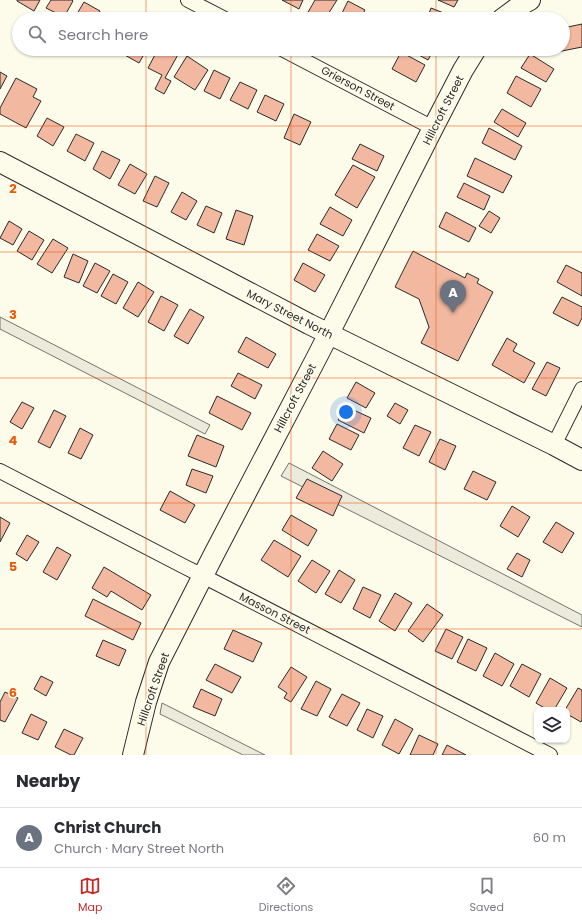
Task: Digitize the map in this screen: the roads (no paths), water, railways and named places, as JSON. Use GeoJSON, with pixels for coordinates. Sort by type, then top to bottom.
{"type":"FeatureCollection","features":[{"type":"Feature","properties":{"kind":"street"},"geometry":{"type":"LineString","coordinates":[[188,0],[211,12]]}},
{"type":"Feature","properties":{"kind":"street"},"geometry":{"type":"LineString","coordinates":[[511,12],[523,2]]}},
{"type":"Feature","properties":{"kind":"street","name":"Grierson Street"},"geometry":{"type":"LineString","coordinates":[[295,56],[433,128]]}},
{"type":"Feature","properties":{"kind":"street","name":"Hillcroft Street"},"geometry":{"type":"LineString","coordinates":[[133,755],[146,702],[160,662],[433,128],[472,56]]}},
{"type":"Feature","properties":{"kind":"street","name":"Mary Street North"},"geometry":{"type":"LineString","coordinates":[[0,162],[328,334],[582,460]]}},
{"type":"Feature","properties":{"kind":"street"},"geometry":{"type":"LineString","coordinates":[[554,445],[582,389]]}},
{"type":"Feature","properties":{"kind":"street","name":"Masson Street"},"geometry":{"type":"LineString","coordinates":[[0,471],[550,755]]}},
{"type":"Feature","properties":{"kind":"place","name":"Christ Church"},"geometry":{"type":"Point","coordinates":[453,313]}}]}
